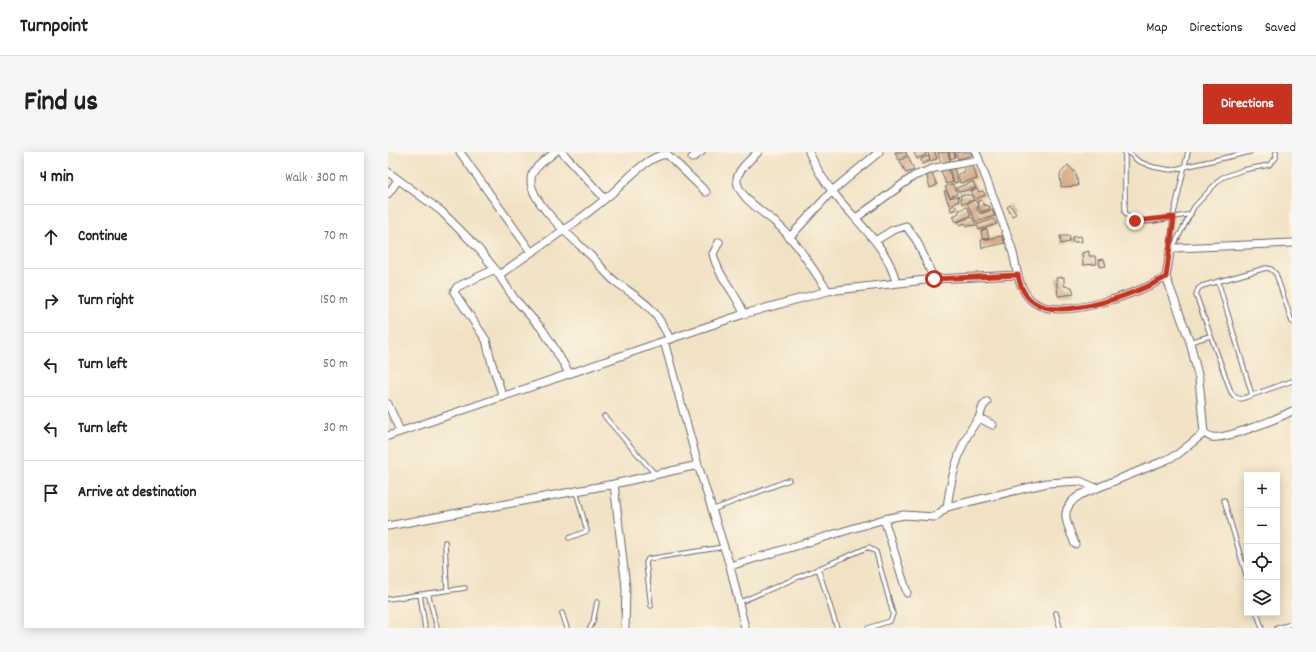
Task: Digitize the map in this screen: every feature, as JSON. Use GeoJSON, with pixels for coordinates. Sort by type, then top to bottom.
{"type":"FeatureCollection","features":[{"type":"Feature","properties":{"kind":"street"},"geometry":{"type":"LineString","coordinates":[[460,152],[531,252]]}},
{"type":"Feature","properties":{"kind":"street"},"geometry":{"type":"LineString","coordinates":[[555,152],[532,173],[530,181],[539,201],[565,231],[616,282],[650,309],[661,321],[698,465],[730,566],[746,628]]}},
{"type":"Feature","properties":{"kind":"street"},"geometry":{"type":"LineString","coordinates":[[562,152],[605,199]]}},
{"type":"Feature","properties":{"kind":"street"},"geometry":{"type":"LineString","coordinates":[[692,158],[701,152]]}},
{"type":"Feature","properties":{"kind":"street"},"geometry":{"type":"LineString","coordinates":[[758,152],[744,167],[737,182],[748,201],[775,222],[789,238],[828,291]]}},
{"type":"Feature","properties":{"kind":"street"},"geometry":{"type":"LineString","coordinates":[[809,152],[832,192],[876,241],[888,258],[896,282]]}},
{"type":"Feature","properties":{"kind":"street"},"geometry":{"type":"LineString","coordinates":[[789,238],[832,192],[879,152]]}},
{"type":"Feature","properties":{"kind":"street"},"geometry":{"type":"LineString","coordinates":[[976,152],[1012,248],[1022,286],[1031,299],[1042,306],[1058,309],[1077,308],[1125,296],[1151,286],[1166,277]]}},
{"type":"Feature","properties":{"kind":"street"},"geometry":{"type":"LineString","coordinates":[[503,397],[486,340],[454,292],[457,287],[497,272],[565,231],[605,199],[643,164],[662,155],[668,155],[706,192]]}},
{"type":"Feature","properties":{"kind":"street"},"geometry":{"type":"LineString","coordinates":[[856,218],[914,176],[935,168],[979,160]]}},
{"type":"Feature","properties":{"kind":"street"},"geometry":{"type":"LineString","coordinates":[[388,172],[441,211],[477,247],[497,272],[514,298],[552,344],[569,374]]}},
{"type":"Feature","properties":{"kind":"street"},"geometry":{"type":"LineString","coordinates":[[388,194],[398,180]]}},
{"type":"Feature","properties":{"kind":"street"},"geometry":{"type":"LineString","coordinates":[[876,241],[892,230],[906,226],[917,241],[934,279]]}},
{"type":"Feature","properties":{"kind":"street"},"geometry":{"type":"LineString","coordinates":[[719,242],[713,254],[716,265],[719,272],[739,300],[744,314]]}},
{"type":"Feature","properties":{"kind":"street"},"geometry":{"type":"LineString","coordinates":[[1204,433],[1199,379],[1190,342],[1166,277],[1170,252],[1175,248],[1292,243]]}},
{"type":"Feature","properties":{"kind":"street"},"geometry":{"type":"LineString","coordinates":[[388,436],[744,314],[828,291],[896,282],[1018,275]]}},
{"type":"Feature","properties":{"kind":"street"},"geometry":{"type":"LineString","coordinates":[[947,507],[949,491],[963,445],[979,418],[983,406],[987,402]]}},
{"type":"Feature","properties":{"kind":"street"},"geometry":{"type":"LineString","coordinates":[[388,404],[400,431]]}},
{"type":"Feature","properties":{"kind":"street"},"geometry":{"type":"LineString","coordinates":[[1204,433],[1213,438],[1223,436],[1265,424],[1292,411]]}},
{"type":"Feature","properties":{"kind":"street"},"geometry":{"type":"LineString","coordinates":[[979,418],[992,425]]}},
{"type":"Feature","properties":{"kind":"street"},"geometry":{"type":"LineString","coordinates":[[1075,544],[1065,518],[1066,509],[1070,502],[1080,495],[1178,454],[1204,433]]}},
{"type":"Feature","properties":{"kind":"street"},"geometry":{"type":"LineString","coordinates":[[388,526],[614,484],[698,465]]}},
{"type":"Feature","properties":{"kind":"street"},"geometry":{"type":"LineString","coordinates":[[730,566],[884,519],[904,515],[935,518],[947,507],[1047,483],[1080,481],[1096,488]]}},
{"type":"Feature","properties":{"kind":"street"},"geometry":{"type":"LineString","coordinates":[[614,484],[626,587],[625,628]]}},
{"type":"Feature","properties":{"kind":"street"},"geometry":{"type":"LineString","coordinates":[[884,519],[907,593]]}},
{"type":"Feature","properties":{"kind":"lane"},"geometry":{"type":"LineString","coordinates":[[1124,152],[1125,212],[1128,217],[1135,221],[1191,214]]}},
{"type":"Feature","properties":{"kind":"lane"},"geometry":{"type":"LineString","coordinates":[[1128,152],[1138,161],[1153,167],[1171,170],[1250,152]]}},
{"type":"Feature","properties":{"kind":"lane"},"geometry":{"type":"LineString","coordinates":[[1170,252],[1174,217],[1188,152]]}},
{"type":"Feature","properties":{"kind":"lane"},"geometry":{"type":"LineString","coordinates":[[1170,252],[1194,207],[1221,178],[1244,170],[1269,165],[1276,158],[1276,152]]}},
{"type":"Feature","properties":{"kind":"lane"},"geometry":{"type":"LineString","coordinates":[[1292,322],[1276,274],[1271,269],[1266,268],[1202,286],[1198,289],[1196,295],[1231,392],[1235,397],[1241,399],[1292,381]]}},
{"type":"Feature","properties":{"kind":"lane"},"geometry":{"type":"LineString","coordinates":[[1218,281],[1252,395]]}},
{"type":"Feature","properties":{"kind":"lane"},"geometry":{"type":"LineString","coordinates":[[1190,342],[1210,336]]}},
{"type":"Feature","properties":{"kind":"lane"},"geometry":{"type":"LineString","coordinates":[[604,416],[656,475]]}},
{"type":"Feature","properties":{"kind":"lane"},"geometry":{"type":"LineString","coordinates":[[712,510],[789,480]]}},
{"type":"Feature","properties":{"kind":"lane"},"geometry":{"type":"LineString","coordinates":[[568,538],[587,531],[576,491]]}},
{"type":"Feature","properties":{"kind":"lane"},"geometry":{"type":"LineString","coordinates":[[1224,500],[1244,568]]}},
{"type":"Feature","properties":{"kind":"lane"},"geometry":{"type":"LineString","coordinates":[[444,542],[447,590]]}},
{"type":"Feature","properties":{"kind":"lane"},"geometry":{"type":"LineString","coordinates":[[651,606],[646,564],[648,558],[724,547]]}},
{"type":"Feature","properties":{"kind":"lane"},"geometry":{"type":"LineString","coordinates":[[740,602],[869,547],[874,548],[893,614],[890,621],[868,628]]}},
{"type":"Feature","properties":{"kind":"lane"},"geometry":{"type":"LineString","coordinates":[[818,568],[837,628]]}},
{"type":"Feature","properties":{"kind":"lane"},"geometry":{"type":"LineString","coordinates":[[388,599],[465,588]]}},
{"type":"Feature","properties":{"kind":"lane"},"geometry":{"type":"LineString","coordinates":[[428,593],[437,628]]}},
{"type":"Feature","properties":{"kind":"lane"},"geometry":{"type":"LineString","coordinates":[[420,594],[425,628]]}},
{"type":"Feature","properties":{"kind":"lane"},"geometry":{"type":"LineString","coordinates":[[590,628],[593,622],[597,602]]}},
{"type":"Feature","properties":{"kind":"lane"},"geometry":{"type":"LineString","coordinates":[[562,613],[567,628]]}},
{"type":"Feature","properties":{"kind":"lane"},"geometry":{"type":"LineString","coordinates":[[1056,613],[1060,628]]}},
{"type":"Feature","properties":{"kind":"lane"},"geometry":{"type":"LineString","coordinates":[[1258,616],[1262,628]]}},
{"type":"Feature","properties":{"kind":"lane"},"geometry":{"type":"LineString","coordinates":[[1277,628],[1292,624]]}},
{"type":"Feature","properties":{"kind":"building"},"geometry":{"type":"Polygon","coordinates":[[[895,152],[906,152],[907,155],[898,160],[895,152]]]}},
{"type":"Feature","properties":{"kind":"building"},"geometry":{"type":"Polygon","coordinates":[[[926,152],[926,155],[917,159],[914,153],[926,152]]]}},
{"type":"Feature","properties":{"kind":"building"},"geometry":{"type":"Polygon","coordinates":[[[928,152],[935,152],[937,159],[930,161],[928,152]]]}},
{"type":"Feature","properties":{"kind":"building"},"geometry":{"type":"Polygon","coordinates":[[[938,152],[948,152],[950,161],[941,163],[938,152]]]}},
{"type":"Feature","properties":{"kind":"building"},"geometry":{"type":"Polygon","coordinates":[[[949,152],[954,152],[955,157],[951,159],[949,152]]]}},
{"type":"Feature","properties":{"kind":"building"},"geometry":{"type":"Polygon","coordinates":[[[955,152],[971,152],[972,155],[958,159],[955,152]]]}},
{"type":"Feature","properties":{"kind":"building"},"geometry":{"type":"Polygon","coordinates":[[[908,156],[914,170],[906,173],[900,161],[908,156]]]}},
{"type":"Feature","properties":{"kind":"building"},"geometry":{"type":"Polygon","coordinates":[[[929,156],[930,161],[922,164],[921,159],[929,156]]]}},
{"type":"Feature","properties":{"kind":"building"},"geometry":{"type":"Polygon","coordinates":[[[964,165],[973,165],[977,179],[960,183],[958,174],[964,172],[964,165]]]}},
{"type":"Feature","properties":{"kind":"building"},"geometry":{"type":"Polygon","coordinates":[[[1068,165],[1076,173],[1078,186],[1061,187],[1060,174],[1068,165]]]}},
{"type":"Feature","properties":{"kind":"building"},"geometry":{"type":"Polygon","coordinates":[[[954,167],[958,182],[954,183],[949,168],[954,167]]]}},
{"type":"Feature","properties":{"kind":"building"},"geometry":{"type":"Polygon","coordinates":[[[947,168],[953,182],[946,184],[941,170],[947,168]]]}},
{"type":"Feature","properties":{"kind":"building"},"geometry":{"type":"Polygon","coordinates":[[[931,171],[937,185],[930,188],[926,173],[931,171]]]}},
{"type":"Feature","properties":{"kind":"building"},"geometry":{"type":"Polygon","coordinates":[[[973,182],[976,188],[959,192],[956,188],[973,182]]]}},
{"type":"Feature","properties":{"kind":"building"},"geometry":{"type":"Polygon","coordinates":[[[953,184],[957,194],[950,197],[945,187],[953,184]]]}},
{"type":"Feature","properties":{"kind":"building"},"geometry":{"type":"Polygon","coordinates":[[[977,189],[979,192],[983,191],[985,195],[976,199],[971,191],[977,189]]]}},
{"type":"Feature","properties":{"kind":"building"},"geometry":{"type":"Polygon","coordinates":[[[944,191],[946,191],[950,198],[958,196],[959,201],[949,205],[944,191]]]}},
{"type":"Feature","properties":{"kind":"building"},"geometry":{"type":"Polygon","coordinates":[[[960,195],[971,195],[974,200],[962,204],[960,195]]]}},
{"type":"Feature","properties":{"kind":"building"},"geometry":{"type":"Polygon","coordinates":[[[975,200],[980,214],[992,210],[995,216],[976,222],[967,203],[975,200]]]}},
{"type":"Feature","properties":{"kind":"building"},"geometry":{"type":"Polygon","coordinates":[[[981,200],[984,205],[989,206],[990,209],[981,212],[977,202],[981,200]]]}},
{"type":"Feature","properties":{"kind":"building"},"geometry":{"type":"Polygon","coordinates":[[[955,205],[957,209],[951,211],[950,207],[955,205]]]}},
{"type":"Feature","properties":{"kind":"building"},"geometry":{"type":"Polygon","coordinates":[[[1010,205],[1016,214],[1012,216],[1007,207],[1010,205]]]}},
{"type":"Feature","properties":{"kind":"building"},"geometry":{"type":"Polygon","coordinates":[[[967,207],[971,215],[956,222],[953,216],[959,213],[959,210],[967,207]]]}},
{"type":"Feature","properties":{"kind":"building"},"geometry":{"type":"Polygon","coordinates":[[[971,217],[976,225],[967,226],[965,223],[960,225],[958,222],[971,217]]]}},
{"type":"Feature","properties":{"kind":"building"},"geometry":{"type":"Polygon","coordinates":[[[994,219],[997,224],[979,230],[977,225],[994,219]]]}},
{"type":"Feature","properties":{"kind":"building"},"geometry":{"type":"Polygon","coordinates":[[[987,229],[989,239],[982,238],[981,231],[987,229]]]}},
{"type":"Feature","properties":{"kind":"building"},"geometry":{"type":"Polygon","coordinates":[[[1002,236],[1005,243],[982,248],[981,240],[1002,236]]]}},
{"type":"Feature","properties":{"kind":"building"},"geometry":{"type":"Polygon","coordinates":[[[1060,236],[1070,236],[1069,242],[1061,244],[1060,236]]]}},
{"type":"Feature","properties":{"kind":"building"},"geometry":{"type":"Polygon","coordinates":[[[1081,236],[1082,242],[1072,242],[1072,237],[1081,236]]]}},
{"type":"Feature","properties":{"kind":"building"},"geometry":{"type":"Polygon","coordinates":[[[1089,251],[1089,256],[1095,256],[1097,264],[1083,265],[1082,253],[1089,251]]]}},
{"type":"Feature","properties":{"kind":"building"},"geometry":{"type":"Polygon","coordinates":[[[1104,259],[1106,266],[1100,267],[1099,260],[1104,259]]]}},
{"type":"Feature","properties":{"kind":"building"},"geometry":{"type":"Polygon","coordinates":[[[1064,277],[1064,286],[1072,287],[1074,294],[1058,296],[1056,278],[1064,277]]]}},
{"type":"Feature","properties":{"kind":"route"},"geometry":{"type":"LineString","coordinates":[[934,279],[1018,275],[1020,283],[1026,293],[1035,303],[1058,309],[1077,308],[1125,296],[1151,286],[1166,277],[1174,217],[1152,221],[1135,221]]}}]}
